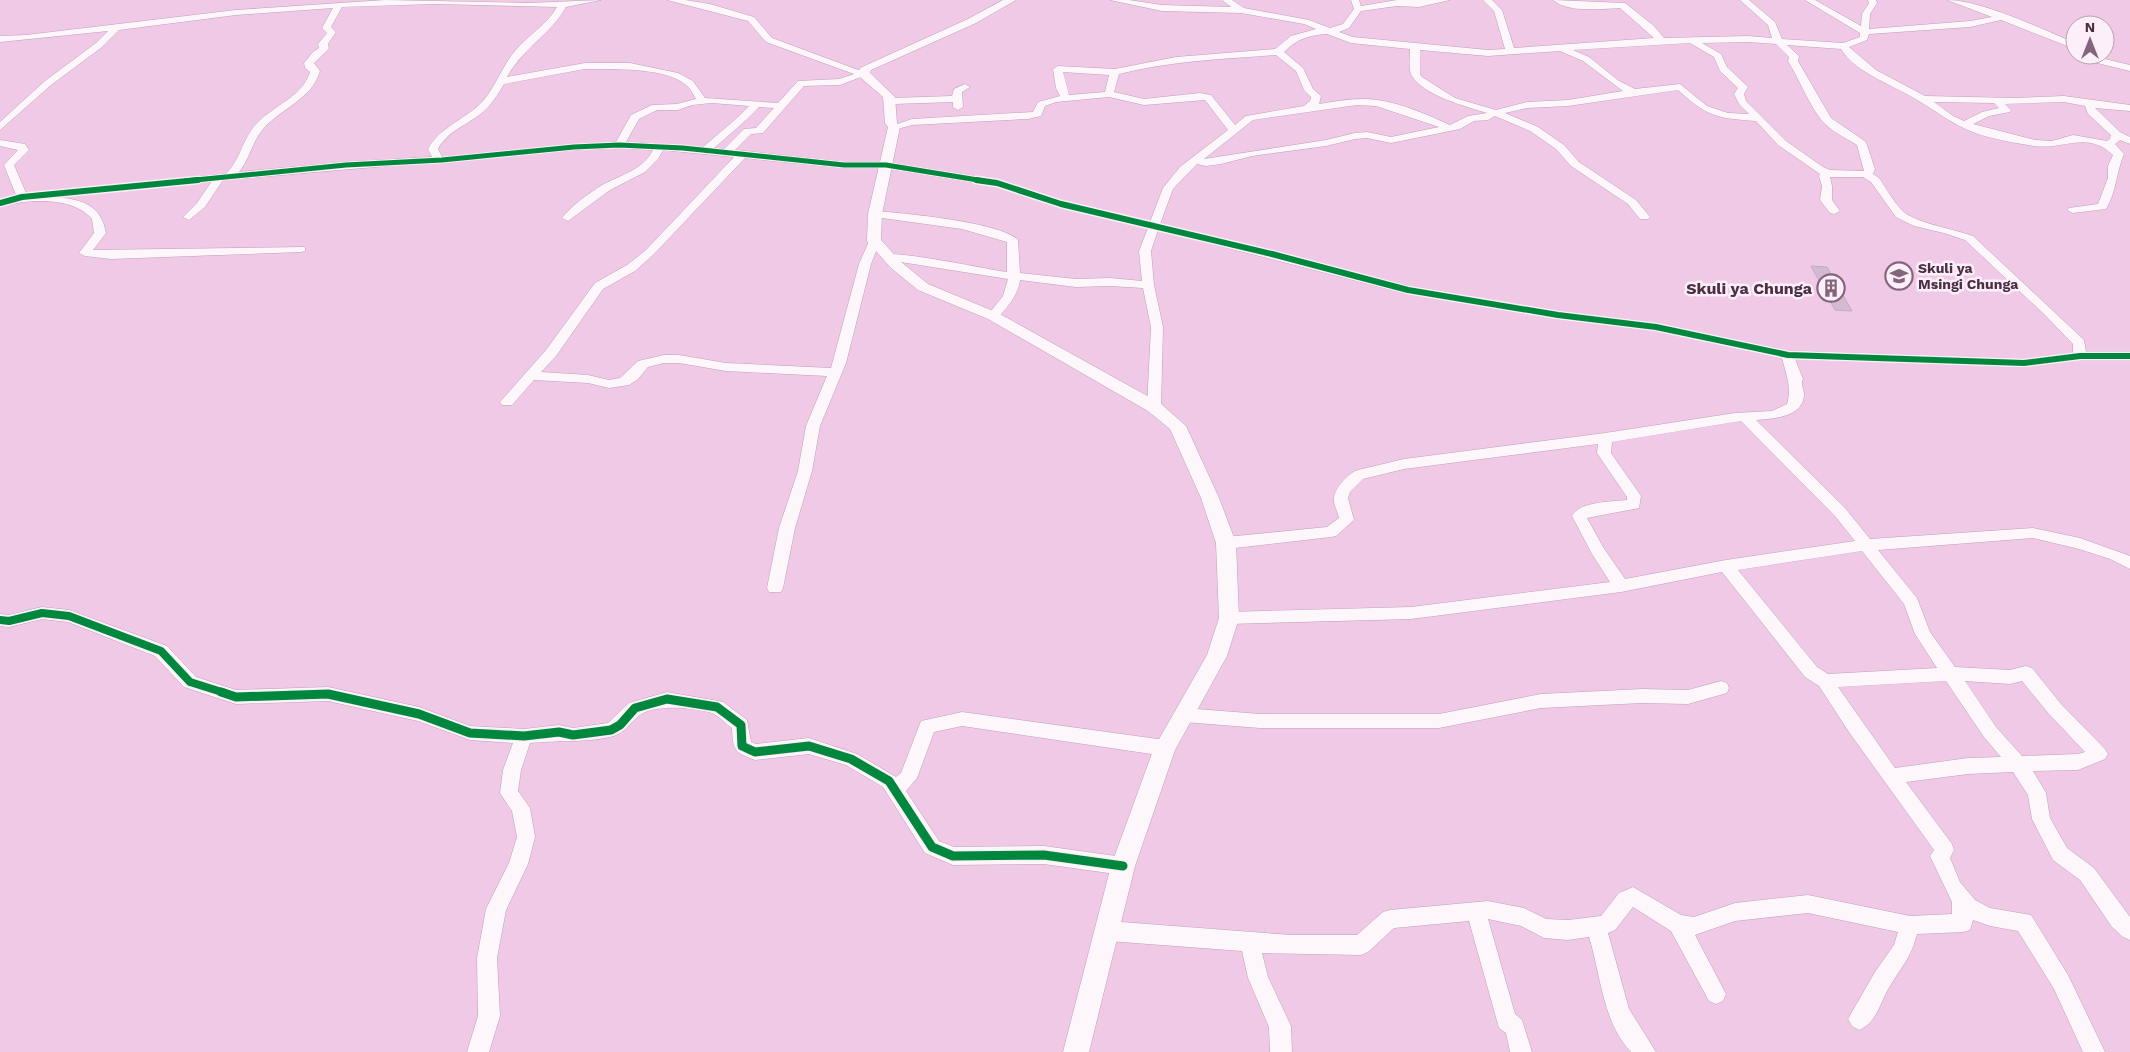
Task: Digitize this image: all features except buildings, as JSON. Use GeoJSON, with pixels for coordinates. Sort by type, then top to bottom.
{"type":"FeatureCollection","features":[{"type":"Feature","properties":{"kind":"street"},"geometry":{"type":"LineString","coordinates":[[243,0],[242,5],[258,9]]}},
{"type":"Feature","properties":{"kind":"street"},"geometry":{"type":"LineString","coordinates":[[0,39],[17,40],[71,31],[116,28],[258,9],[334,6],[353,2],[469,2],[519,6],[597,0]]}},
{"type":"Feature","properties":{"kind":"street"},"geometry":{"type":"LineString","coordinates":[[671,0],[710,7],[751,19],[769,40],[815,59],[864,74],[870,81],[887,93],[893,101],[891,123],[894,127],[875,214],[874,241],[865,264],[835,372],[813,426],[805,471],[787,528],[776,588]]}},
{"type":"Feature","properties":{"kind":"street"},"geometry":{"type":"LineString","coordinates":[[864,74],[866,68],[972,21],[1011,0]]}},
{"type":"Feature","properties":{"kind":"street"},"geometry":{"type":"LineString","coordinates":[[1114,0],[1162,8],[1241,10],[1306,22],[1351,40],[1415,48],[1488,53],[1654,41],[1778,41],[1844,46],[1864,38],[1866,14],[1873,3],[1872,0]]}},
{"type":"Feature","properties":{"kind":"street"},"geometry":{"type":"LineString","coordinates":[[1226,0],[1241,10]]}},
{"type":"Feature","properties":{"kind":"street"},"geometry":{"type":"LineString","coordinates":[[1066,98],[1061,88],[1058,69],[1115,72],[1153,63],[1222,54],[1278,52],[1298,36],[1344,29],[1353,21],[1356,4],[1419,4],[1446,0]]}},
{"type":"Feature","properties":{"kind":"street"},"geometry":{"type":"LineString","coordinates":[[1487,0],[1498,10],[1511,52]]}},
{"type":"Feature","properties":{"kind":"street"},"geometry":{"type":"LineString","coordinates":[[1558,0],[1564,4],[1597,7],[1622,5],[1651,28],[1660,39],[1654,41]]}},
{"type":"Feature","properties":{"kind":"street"},"geometry":{"type":"LineString","coordinates":[[1744,0],[1772,24],[1778,41],[1794,56],[1793,61],[1801,77],[1827,120],[1862,144],[1870,169],[1867,175]]}},
{"type":"Feature","properties":{"kind":"street"},"geometry":{"type":"LineString","coordinates":[[1809,0],[1865,32],[1970,24],[2003,17]]}},
{"type":"Feature","properties":{"kind":"street"},"geometry":{"type":"LineString","coordinates":[[1951,0],[2003,17],[2065,42]]}},
{"type":"Feature","properties":{"kind":"street"},"geometry":{"type":"LineString","coordinates":[[439,160],[433,149],[437,139],[485,105],[503,81],[517,54],[558,16],[559,3]]}},
{"type":"Feature","properties":{"kind":"street"},"geometry":{"type":"LineString","coordinates":[[189,217],[225,177],[238,168],[245,157],[253,134],[276,111],[296,99],[314,80],[315,71],[310,68],[309,63],[316,54],[324,49],[323,44],[332,32],[326,28],[335,16],[338,7],[334,6]]}},
{"type":"Feature","properties":{"kind":"street"},"geometry":{"type":"LineString","coordinates":[[0,127],[48,83],[99,45],[116,28]]}},
{"type":"Feature","properties":{"kind":"street"},"geometry":{"type":"LineString","coordinates":[[1693,41],[1718,56],[1718,61],[1729,75],[1743,87],[1739,94],[1742,102],[1790,149],[1828,173],[1860,173],[1867,175],[1875,180],[1900,215],[1918,224],[1947,230],[1969,238],[2049,312],[2079,343],[2080,356]]}},
{"type":"Feature","properties":{"kind":"street"},"geometry":{"type":"LineString","coordinates":[[1844,46],[1848,53],[1857,61],[1923,99],[1949,118],[1980,131],[2035,144],[2054,144],[2073,138],[2108,144],[2119,154],[2113,166],[2113,178],[2102,207],[2073,210]]}},
{"type":"Feature","properties":{"kind":"street"},"geometry":{"type":"LineString","coordinates":[[1560,47],[1586,59],[1616,83],[1633,92]]}},
{"type":"Feature","properties":{"kind":"street"},"geometry":{"type":"LineString","coordinates":[[1415,48],[1415,74],[1419,79],[1452,100],[1528,126],[1553,142],[1575,164],[1632,202],[1644,218]]}},
{"type":"Feature","properties":{"kind":"street"},"geometry":{"type":"LineString","coordinates":[[1278,52],[1300,70],[1309,90],[1316,96],[1315,102],[1306,108]]}},
{"type":"Feature","properties":{"kind":"street"},"geometry":{"type":"LineString","coordinates":[[2114,65],[2130,68]]}},
{"type":"Feature","properties":{"kind":"street"},"geometry":{"type":"LineString","coordinates":[[503,81],[585,66],[630,66],[675,75],[690,83],[702,100]]}},
{"type":"Feature","properties":{"kind":"street"},"geometry":{"type":"LineString","coordinates":[[1109,94],[1111,80],[1115,72]]}},
{"type":"Feature","properties":{"kind":"street"},"geometry":{"type":"LineString","coordinates":[[727,152],[748,131],[758,131],[801,83],[840,82],[864,74]]}},
{"type":"Feature","properties":{"kind":"street"},"geometry":{"type":"LineString","coordinates":[[960,120],[957,91],[966,87]]}},
{"type":"Feature","properties":{"kind":"street"},"geometry":{"type":"LineString","coordinates":[[1196,160],[1206,163],[1214,162],[1252,153],[1355,136],[1391,140],[1463,124],[1472,118],[1488,117],[1494,113],[1545,103],[1568,104],[1667,87],[1680,87],[1704,108],[1732,117],[1759,118]]}},
{"type":"Feature","properties":{"kind":"street"},"geometry":{"type":"LineString","coordinates":[[894,127],[912,122],[1037,114],[1041,104],[1066,98],[1109,94],[1144,102],[1200,96],[1208,98],[1234,132]]}},
{"type":"Feature","properties":{"kind":"street"},"geometry":{"type":"LineString","coordinates":[[893,101],[957,99]]}},
{"type":"Feature","properties":{"kind":"street"},"geometry":{"type":"LineString","coordinates":[[1923,99],[1997,101],[2064,99],[2089,104],[2130,108]]}},
{"type":"Feature","properties":{"kind":"street"},"geometry":{"type":"LineString","coordinates":[[619,145],[629,129],[628,126],[635,117],[655,107],[678,107],[702,100],[782,106]]}},
{"type":"Feature","properties":{"kind":"street"},"geometry":{"type":"LineString","coordinates":[[1966,124],[1986,114],[2006,110],[1997,101]]}},
{"type":"Feature","properties":{"kind":"street"},"geometry":{"type":"LineString","coordinates":[[1154,407],[1157,327],[1148,285],[1145,251],[1168,188],[1184,169],[1250,118],[1306,108],[1357,102],[1377,103],[1431,120],[1448,128]]}},
{"type":"Feature","properties":{"kind":"street"},"geometry":{"type":"LineString","coordinates":[[706,150],[729,129],[734,128],[757,104]]}},
{"type":"Feature","properties":{"kind":"street"},"geometry":{"type":"LineString","coordinates":[[2089,104],[2092,112],[2116,134],[2130,141]]}},
{"type":"Feature","properties":{"kind":"street"},"geometry":{"type":"LineString","coordinates":[[2108,144],[2116,139],[2116,134]]}},
{"type":"Feature","properties":{"kind":"street"},"geometry":{"type":"LineString","coordinates":[[0,143],[21,146],[24,150],[9,165],[22,197]]}},
{"type":"Feature","properties":{"kind":"street"},"geometry":{"type":"LineString","coordinates":[[0,203],[22,197],[346,165],[439,160],[619,145],[706,150],[844,165],[886,165],[998,182],[1061,204],[1272,254],[1408,290],[1558,315],[1656,328],[1788,355],[2024,363],[2080,356],[2130,356]]}},
{"type":"Feature","properties":{"kind":"street"},"geometry":{"type":"LineString","coordinates":[[568,218],[598,192],[630,178],[655,157],[659,148]]}},
{"type":"Feature","properties":{"kind":"street"},"geometry":{"type":"LineString","coordinates":[[507,402],[531,376],[577,318],[599,286],[631,268],[646,256],[721,179],[742,154]]}},
{"type":"Feature","properties":{"kind":"street"},"geometry":{"type":"LineString","coordinates":[[1828,173],[1824,176],[1827,186],[1826,200],[1834,211]]}},
{"type":"Feature","properties":{"kind":"street"},"geometry":{"type":"LineString","coordinates":[[22,197],[80,205],[92,212],[98,220],[100,234],[85,253],[111,255],[301,249]]}},
{"type":"Feature","properties":{"kind":"street"},"geometry":{"type":"LineString","coordinates":[[875,214],[950,223],[998,234],[1012,240],[1014,247],[1010,256],[1013,276],[1012,290],[993,316]]}},
{"type":"Feature","properties":{"kind":"street"},"geometry":{"type":"LineString","coordinates":[[874,241],[923,287],[993,316],[1154,407],[1177,426],[1210,498],[1226,543],[1229,575],[1229,618],[1217,656],[1164,748],[1123,866],[1076,1052]]}},
{"type":"Feature","properties":{"kind":"street"},"geometry":{"type":"LineString","coordinates":[[888,256],[1013,276],[1076,283],[1110,282],[1148,285]]}},
{"type":"Feature","properties":{"kind":"street"},"geometry":{"type":"LineString","coordinates":[[1226,543],[1331,532],[1347,520],[1341,498],[1344,490],[1358,476],[1404,464],[1605,438],[1735,417],[1746,418],[1774,415],[1793,407],[1797,394],[1794,385],[1796,379],[1788,355]]}},
{"type":"Feature","properties":{"kind":"street"},"geometry":{"type":"LineString","coordinates":[[531,376],[588,379],[609,384],[624,382],[633,376],[642,364],[664,359],[679,359],[726,367],[835,372]]}},
{"type":"Feature","properties":{"kind":"street"},"geometry":{"type":"LineString","coordinates":[[1746,418],[1840,512],[1912,602],[1923,634],[1990,732],[2017,763],[2037,793],[2041,819],[2060,854],[2087,874],[2119,920],[2130,930]]}},
{"type":"Feature","properties":{"kind":"street"},"geometry":{"type":"LineString","coordinates":[[1605,438],[1604,453],[1634,496],[1634,504],[1585,512],[1579,516],[1597,550],[1622,586]]}},
{"type":"Feature","properties":{"kind":"street"},"geometry":{"type":"LineString","coordinates":[[1229,618],[1411,613],[1622,586],[1726,566],[1866,545],[2033,534],[2080,544],[2115,555],[2130,563]]}},
{"type":"Feature","properties":{"kind":"street"},"geometry":{"type":"LineString","coordinates":[[1108,930],[1250,943],[1291,945],[1360,944],[1390,919],[1488,910],[1524,917],[1544,928],[1568,930],[1596,927],[1608,923],[1626,900],[1634,896],[1678,924],[1694,926],[1734,912],[1808,904],[1910,925],[1963,923],[1961,903],[1950,884],[1940,856],[1944,850],[1825,681],[1811,672],[1726,566]]}},
{"type":"Feature","properties":{"kind":"street"},"geometry":{"type":"LineString","coordinates":[[0,620],[9,621],[42,613],[69,616],[162,650],[190,682],[236,697],[328,694],[419,714],[470,733],[524,736],[559,732],[573,735],[611,730],[620,725],[635,708],[667,699],[717,707],[741,725],[742,746],[755,752],[809,746],[851,759],[889,781],[932,847],[953,856],[1044,855],[1123,866]]}},
{"type":"Feature","properties":{"kind":"street"},"geometry":{"type":"LineString","coordinates":[[1825,681],[1951,674],[2010,677],[2026,673],[2055,709],[2099,754],[2078,762],[1953,767],[1891,776]]}},
{"type":"Feature","properties":{"kind":"street"},"geometry":{"type":"LineString","coordinates":[[1184,715],[1260,721],[1439,721],[1541,701],[1642,696],[1688,697],[1721,688]]}},
{"type":"Feature","properties":{"kind":"street"},"geometry":{"type":"LineString","coordinates":[[895,789],[908,778],[927,726],[962,719],[1164,748]]}},
{"type":"Feature","properties":{"kind":"street"},"geometry":{"type":"LineString","coordinates":[[478,1052],[489,1016],[487,958],[496,908],[518,864],[526,837],[521,808],[509,793],[512,770],[524,736]]}},
{"type":"Feature","properties":{"kind":"street"},"geometry":{"type":"LineString","coordinates":[[1961,903],[1989,919],[2024,922],[2061,982],[2094,1052]]}},
{"type":"Feature","properties":{"kind":"street"},"geometry":{"type":"LineString","coordinates":[[1476,911],[1491,960],[1500,1003],[1506,1021],[1515,1027],[1522,1052]]}},
{"type":"Feature","properties":{"kind":"street"},"geometry":{"type":"LineString","coordinates":[[1678,924],[1716,994]]}},
{"type":"Feature","properties":{"kind":"street"},"geometry":{"type":"LineString","coordinates":[[1859,1019],[1867,1010],[1882,979],[1903,950],[1910,925]]}},
{"type":"Feature","properties":{"kind":"street"},"geometry":{"type":"LineString","coordinates":[[1596,927],[1620,1018],[1635,1044],[1644,1052]]}},
{"type":"Feature","properties":{"kind":"street"},"geometry":{"type":"LineString","coordinates":[[1250,943],[1258,978],[1280,1026],[1281,1052]]}},
{"type":"Feature","properties":{"kind":"cycle path"},"geometry":{"type":"LineString","coordinates":[[0,203],[22,197],[346,165],[442,160],[574,147],[619,145],[683,148],[844,165],[886,165],[997,183],[1061,204],[1272,254],[1408,290],[1558,315],[1656,327],[1788,355],[2024,363],[2080,356],[2130,356]]}},
{"type":"Feature","properties":{"kind":"cycle path"},"geometry":{"type":"LineString","coordinates":[[0,620],[9,621],[42,613],[69,616],[161,651],[190,682],[236,697],[328,694],[419,714],[470,733],[524,736],[559,732],[573,735],[611,730],[620,725],[635,708],[667,699],[717,707],[741,725],[742,746],[755,752],[809,746],[851,759],[889,781],[932,847],[953,856],[1044,855],[1123,866]]}},
{"type":"Feature","properties":{"kind":"place","name":"Skuli ya Msingi Chunga"},"geometry":{"type":"Point","coordinates":[1899,276]}},
{"type":"Feature","properties":{"kind":"place","name":"Skuli ya Chunga"},"geometry":{"type":"Point","coordinates":[1831,288]}}]}
